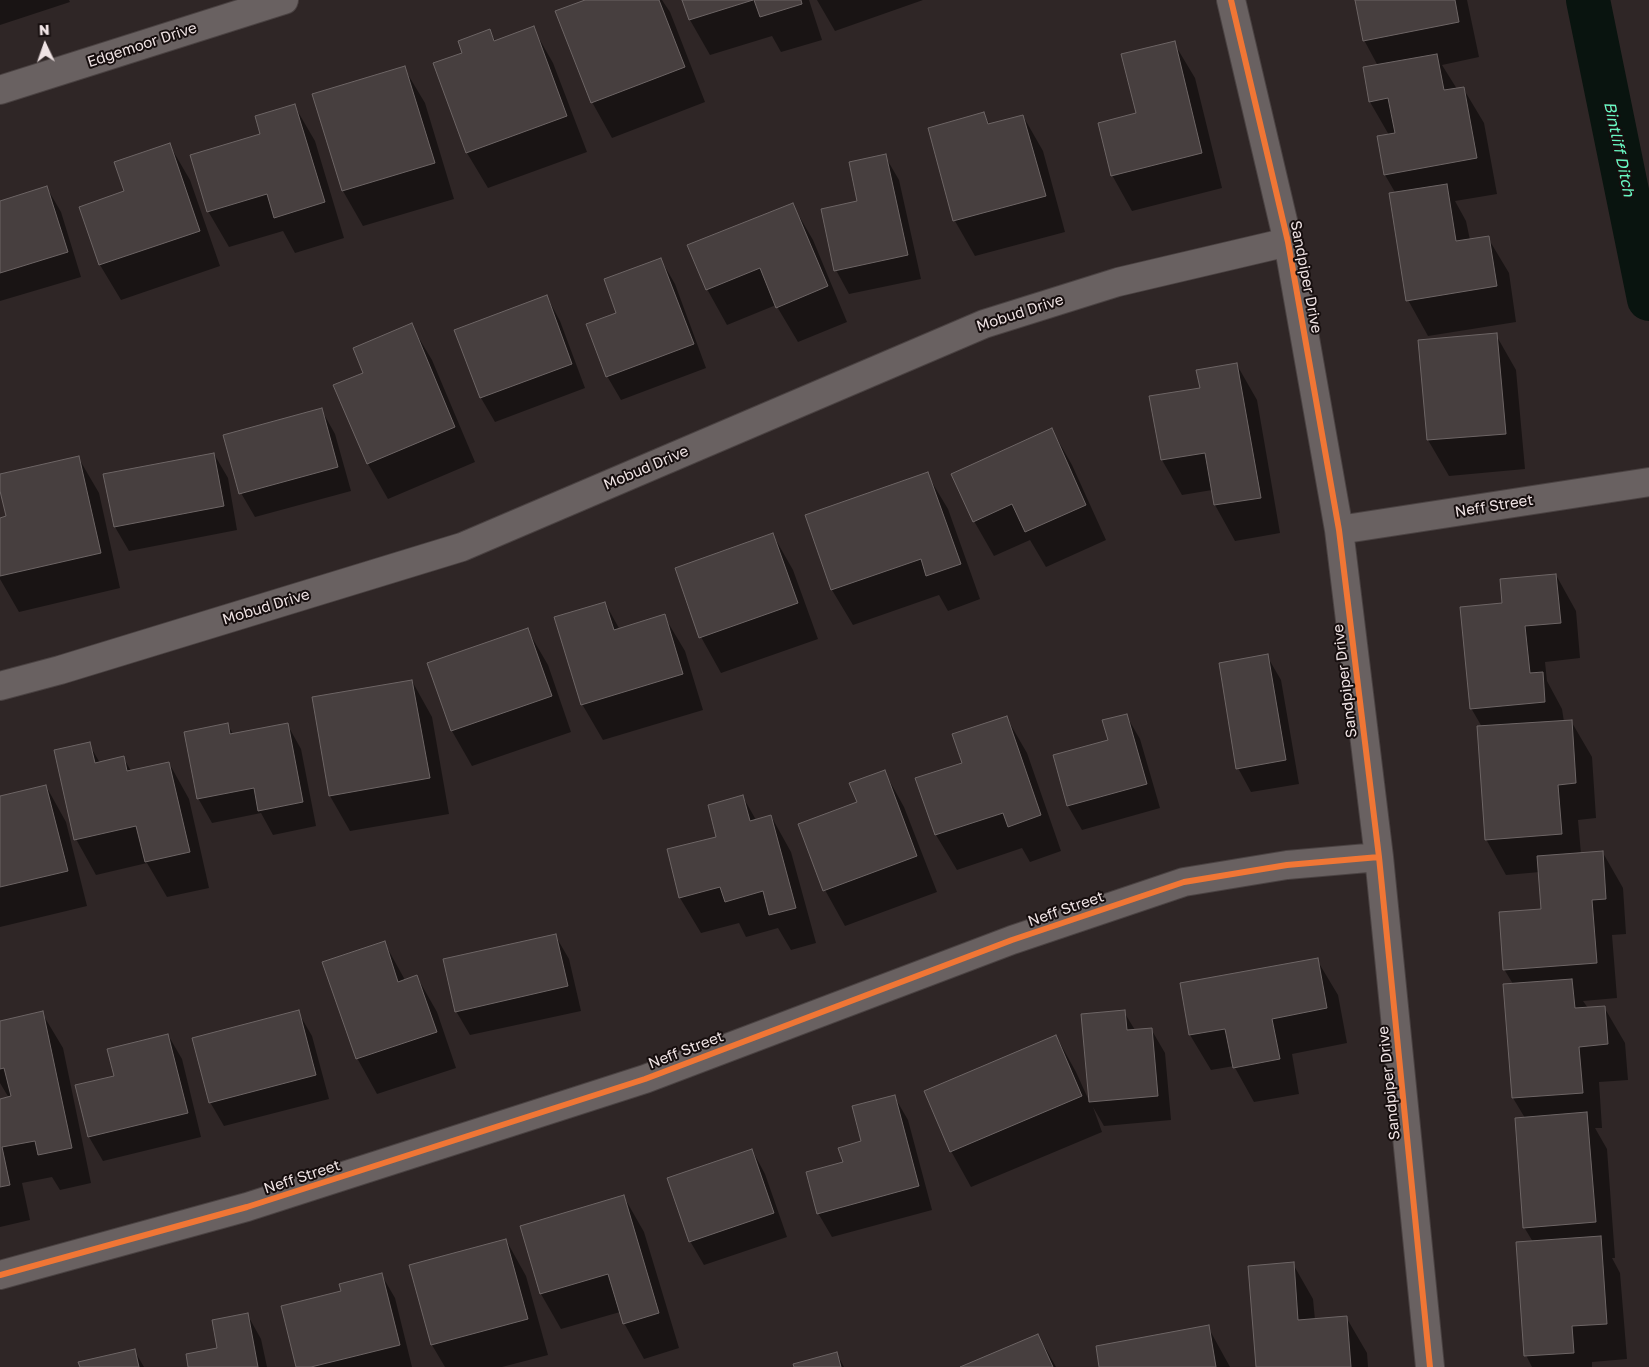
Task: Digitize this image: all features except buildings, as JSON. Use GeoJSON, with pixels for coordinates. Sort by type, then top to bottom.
{"type":"FeatureCollection","features":[{"type":"Feature","properties":{"kind":"street","name":"Edgemoor Drive"},"geometry":{"type":"LineString","coordinates":[[0,90],[284,0]]}},
{"type":"Feature","properties":{"kind":"street","name":"Sandpiper Drive"},"geometry":{"type":"LineString","coordinates":[[1231,0],[1288,242],[1339,530],[1379,857],[1430,1367]]}},
{"type":"Feature","properties":{"kind":"street","name":"Mobud Drive"},"geometry":{"type":"LineString","coordinates":[[0,686],[60,670],[462,547],[984,324],[1118,282],[1288,242]]}},
{"type":"Feature","properties":{"kind":"street","name":"Neff Street"},"geometry":{"type":"LineString","coordinates":[[1339,530],[1643,483]]}},
{"type":"Feature","properties":{"kind":"street","name":"Neff Street"},"geometry":{"type":"LineString","coordinates":[[0,1275],[247,1208],[645,1079],[1012,940],[1184,882],[1286,865],[1379,857]]}},
{"type":"Feature","properties":{"kind":"waterway","name":"Bintliff Ditch"},"geometry":{"type":"LineString","coordinates":[[1588,0],[1649,299]]}},
{"type":"Feature","properties":{"kind":"cycle path"},"geometry":{"type":"LineString","coordinates":[[1231,0],[1288,242],[1339,530],[1379,857],[1430,1367]]}},
{"type":"Feature","properties":{"kind":"cycle path"},"geometry":{"type":"LineString","coordinates":[[0,1275],[247,1207],[645,1079],[1012,940],[1184,882],[1287,865],[1379,857]]}}]}
